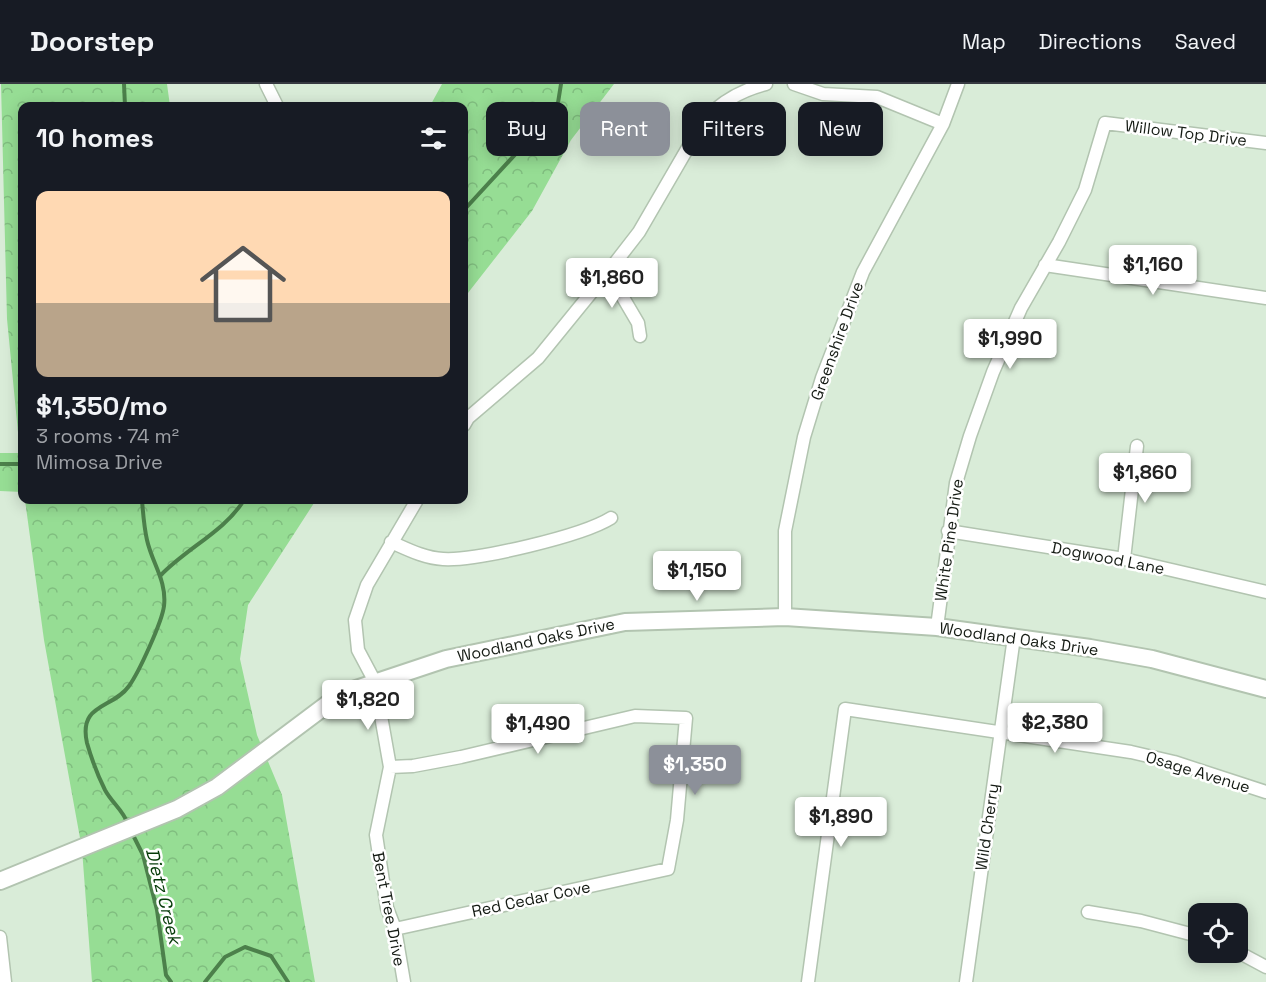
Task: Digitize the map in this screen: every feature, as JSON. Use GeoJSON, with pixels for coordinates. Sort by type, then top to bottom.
{"type":"FeatureCollection","features":[{"type":"Feature","properties":{"kind":"street"},"geometry":{"type":"LineString","coordinates":[[266,84],[275,102]]}},
{"type":"Feature","properties":{"kind":"street"},"geometry":{"type":"LineString","coordinates":[[468,418],[538,358],[608,272],[639,232],[704,120],[722,104],[766,84]]}},
{"type":"Feature","properties":{"kind":"street"},"geometry":{"type":"LineString","coordinates":[[794,84],[823,94],[877,97],[943,124]]}},
{"type":"Feature","properties":{"kind":"street","name":"Greenshire Drive"},"geometry":{"type":"LineString","coordinates":[[785,617],[784,531],[804,437],[822,378],[863,272],[943,124],[958,84]]}},
{"type":"Feature","properties":{"kind":"street","name":"Willow Top Drive"},"geometry":{"type":"LineString","coordinates":[[1105,123],[1266,143]]}},
{"type":"Feature","properties":{"kind":"street","name":"White Pine Drive"},"geometry":{"type":"LineString","coordinates":[[937,627],[956,483],[993,372],[1022,308],[1085,190],[1105,123]]}},
{"type":"Feature","properties":{"kind":"street"},"geometry":{"type":"LineString","coordinates":[[1045,265],[1266,298]]}},
{"type":"Feature","properties":{"kind":"street"},"geometry":{"type":"LineString","coordinates":[[608,272],[638,323],[640,336]]}},
{"type":"Feature","properties":{"kind":"street"},"geometry":{"type":"LineString","coordinates":[[1124,559],[1137,446]]}},
{"type":"Feature","properties":{"kind":"street","name":"Bent Tree Drive"},"geometry":{"type":"LineString","coordinates":[[404,982],[395,929],[387,908],[376,836],[390,767],[375,682],[358,650],[355,620],[367,585],[415,504]]}},
{"type":"Feature","properties":{"kind":"street"},"geometry":{"type":"LineString","coordinates":[[391,542],[424,556],[454,559],[579,533],[596,528],[611,519]]}},
{"type":"Feature","properties":{"kind":"street","name":"Dogwood Lane"},"geometry":{"type":"LineString","coordinates":[[948,531],[1124,559],[1266,592]]}},
{"type":"Feature","properties":{"kind":"street","name":"Woodland Oaks Drive"},"geometry":{"type":"LineString","coordinates":[[0,881],[96,844],[170,812],[217,787],[341,694],[446,659],[625,622],[785,617],[937,627],[1152,659],[1266,689]]}},
{"type":"Feature","properties":{"kind":"street","name":"Wild Cherry"},"geometry":{"type":"LineString","coordinates":[[966,982],[1014,637]]}},
{"type":"Feature","properties":{"kind":"street","name":"Osage Avenue"},"geometry":{"type":"LineString","coordinates":[[808,982],[845,709],[1131,752],[1174,762],[1266,792]]}},
{"type":"Feature","properties":{"kind":"street","name":"Red Cedar Cove"},"geometry":{"type":"LineString","coordinates":[[390,767],[413,766],[461,757],[635,716],[686,718],[678,808],[668,869],[395,929]]}},
{"type":"Feature","properties":{"kind":"street"},"geometry":{"type":"LineString","coordinates":[[1088,912],[1141,921],[1188,933]]}},
{"type":"Feature","properties":{"kind":"street"},"geometry":{"type":"LineString","coordinates":[[0,937],[5,982]]}},
{"type":"Feature","properties":{"kind":"street"},"geometry":{"type":"LineString","coordinates":[[1248,958],[1266,968]]}},
{"type":"Feature","properties":{"kind":"green space"},"geometry":{"type":"Polygon","coordinates":[[[1,84],[167,84],[169,102],[18,102],[18,432],[7,319],[1,84]]]}},
{"type":"Feature","properties":{"kind":"green space"},"geometry":{"type":"Polygon","coordinates":[[[442,84],[614,84],[600,102],[580,102],[580,128],[568,145],[568,102],[486,102],[486,156],[562,156],[532,211],[468,293],[468,102],[432,102],[442,84]]]}},
{"type":"Feature","properties":{"kind":"green space"},"geometry":{"type":"Polygon","coordinates":[[[0,453],[18,453],[18,492],[0,491],[0,453]]]}},
{"type":"Feature","properties":{"kind":"green space"},"geometry":{"type":"Polygon","coordinates":[[[26,504],[313,504],[248,605],[240,659],[257,735],[282,795],[315,982],[92,982],[82,849],[44,640],[26,504]]]}},
{"type":"Feature","properties":{"kind":"waterway","name":"Dietz Creek"},"geometry":{"type":"LineString","coordinates":[[124,84],[125,102]]}},
{"type":"Feature","properties":{"kind":"waterway"},"geometry":{"type":"LineString","coordinates":[[468,206],[557,109],[561,84]]}},
{"type":"Feature","properties":{"kind":"waterway"},"geometry":{"type":"LineString","coordinates":[[0,464],[18,464]]}},
{"type":"Feature","properties":{"kind":"waterway","name":"Dietz Creek"},"geometry":{"type":"LineString","coordinates":[[128,824],[102,785],[87,743],[86,730],[92,713],[129,686],[150,647],[164,606],[161,580],[147,540],[142,504]]}},
{"type":"Feature","properties":{"kind":"waterway"},"geometry":{"type":"LineString","coordinates":[[161,575],[227,521],[241,504]]}},
{"type":"Feature","properties":{"kind":"waterway","name":"Dietz Creek"},"geometry":{"type":"LineString","coordinates":[[132,833],[143,855],[157,910],[166,975],[171,982]]}},
{"type":"Feature","properties":{"kind":"waterway","name":"Dietz Creek"},"geometry":{"type":"LineString","coordinates":[[205,982],[225,957],[245,947],[271,956],[288,982]]}}]}
